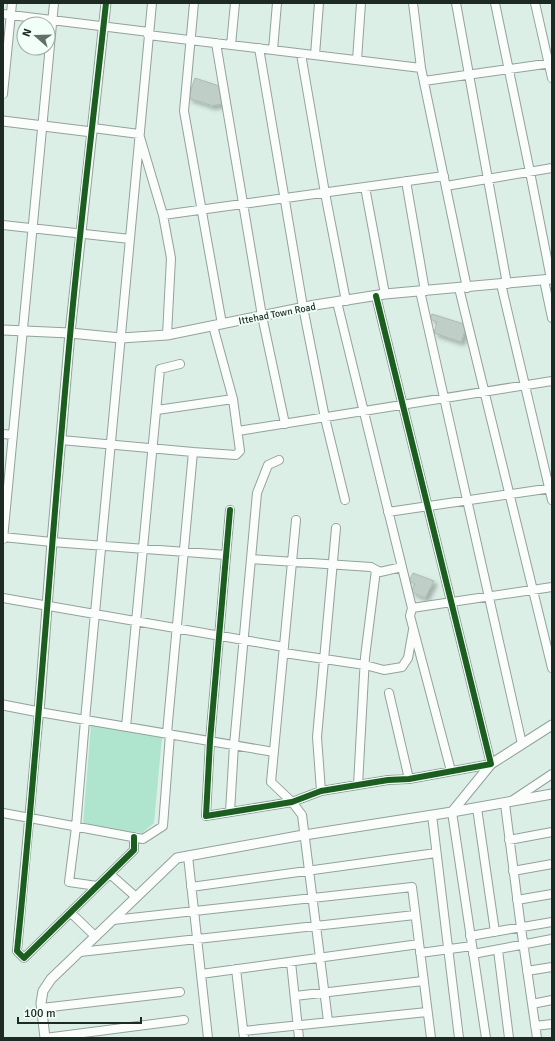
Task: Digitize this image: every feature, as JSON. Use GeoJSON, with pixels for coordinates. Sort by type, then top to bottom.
{"type":"FeatureCollection","features":[{"type":"Feature","properties":{"kind":"street"},"geometry":{"type":"LineString","coordinates":[[3,94],[7,14],[12,3]]}},
{"type":"Feature","properties":{"kind":"street"},"geometry":{"type":"LineString","coordinates":[[52,16],[54,3]]}},
{"type":"Feature","properties":{"kind":"street"},"geometry":{"type":"LineString","coordinates":[[106,3],[70,333],[52,542],[40,712],[17,951],[24,958],[134,850],[134,837]]}},
{"type":"Feature","properties":{"kind":"street"},"geometry":{"type":"LineString","coordinates":[[97,886],[69,882],[76,827],[148,33],[152,3]]}},
{"type":"Feature","properties":{"kind":"street"},"geometry":{"type":"LineString","coordinates":[[61,440],[236,455],[240,451],[233,399],[217,325],[202,210],[184,111],[194,3]]}},
{"type":"Feature","properties":{"kind":"street"},"geometry":{"type":"LineString","coordinates":[[231,45],[235,3]]}},
{"type":"Feature","properties":{"kind":"street"},"geometry":{"type":"LineString","coordinates":[[273,50],[277,3]]}},
{"type":"Feature","properties":{"kind":"street"},"geometry":{"type":"LineString","coordinates":[[315,55],[319,3]]}},
{"type":"Feature","properties":{"kind":"street"},"geometry":{"type":"LineString","coordinates":[[357,60],[361,3]]}},
{"type":"Feature","properties":{"kind":"street"},"geometry":{"type":"LineString","coordinates":[[412,3],[421,68],[446,186],[463,288],[485,392],[552,668]]}},
{"type":"Feature","properties":{"kind":"street"},"geometry":{"type":"LineString","coordinates":[[456,3],[488,179],[504,284],[525,386],[551,488],[552,500]]}},
{"type":"Feature","properties":{"kind":"street"},"geometry":{"type":"LineString","coordinates":[[495,3],[530,172],[549,280],[552,318]]}},
{"type":"Feature","properties":{"kind":"street"},"geometry":{"type":"LineString","coordinates":[[535,3],[550,63],[552,78]]}},
{"type":"Feature","properties":{"kind":"street"},"geometry":{"type":"LineString","coordinates":[[7,14],[22,16]]}},
{"type":"Feature","properties":{"kind":"street"},"geometry":{"type":"LineString","coordinates":[[56,21],[190,40],[421,68]]}},
{"type":"Feature","properties":{"kind":"street"},"geometry":{"type":"LineString","coordinates":[[216,43],[262,316],[285,424]]}},
{"type":"Feature","properties":{"kind":"street"},"geometry":{"type":"LineString","coordinates":[[258,48],[303,308],[325,418],[345,500]]}},
{"type":"Feature","properties":{"kind":"street"},"geometry":{"type":"LineString","coordinates":[[301,54],[325,192],[341,301],[364,411],[412,608],[410,616],[451,771]]}},
{"type":"Feature","properties":{"kind":"street"},"geometry":{"type":"LineString","coordinates":[[49,56],[3,538],[226,555]]}},
{"type":"Feature","properties":{"kind":"street"},"geometry":{"type":"LineString","coordinates":[[424,81],[550,63]]}},
{"type":"Feature","properties":{"kind":"street"},"geometry":{"type":"LineString","coordinates":[[3,121],[42,126],[139,134]]}},
{"type":"Feature","properties":{"kind":"street"},"geometry":{"type":"LineString","coordinates":[[139,134],[163,215],[171,258],[167,335]]}},
{"type":"Feature","properties":{"kind":"street"},"geometry":{"type":"LineString","coordinates":[[446,186],[552,168]]}},
{"type":"Feature","properties":{"kind":"street"},"geometry":{"type":"LineString","coordinates":[[163,215],[444,176]]}},
{"type":"Feature","properties":{"kind":"street"},"geometry":{"type":"LineString","coordinates":[[406,181],[423,291],[444,399],[522,744]]}},
{"type":"Feature","properties":{"kind":"street"},"geometry":{"type":"LineString","coordinates":[[365,187],[381,295],[403,405],[491,764]]}},
{"type":"Feature","properties":{"kind":"street"},"geometry":{"type":"LineString","coordinates":[[3,225],[130,239]]}},
{"type":"Feature","properties":{"kind":"street","name":"Ittehad Town Road"},"geometry":{"type":"LineString","coordinates":[[3,330],[70,333],[121,338],[167,335],[303,308],[381,295],[549,280]]}},
{"type":"Feature","properties":{"kind":"street"},"geometry":{"type":"LineString","coordinates":[[126,727],[160,369],[180,364]]}},
{"type":"Feature","properties":{"kind":"street"},"geometry":{"type":"LineString","coordinates":[[238,431],[552,381]]}},
{"type":"Feature","properties":{"kind":"street"},"geometry":{"type":"LineString","coordinates":[[157,410],[233,399]]}},
{"type":"Feature","properties":{"kind":"street"},"geometry":{"type":"LineString","coordinates":[[3,434],[13,435]]}},
{"type":"Feature","properties":{"kind":"street"},"geometry":{"type":"LineString","coordinates":[[3,813],[143,839],[163,826],[168,733],[193,452]]}},
{"type":"Feature","properties":{"kind":"street"},"geometry":{"type":"LineString","coordinates":[[230,812],[234,745],[257,493],[268,465],[279,460]]}},
{"type":"Feature","properties":{"kind":"street"},"geometry":{"type":"LineString","coordinates":[[388,512],[551,488]]}},
{"type":"Feature","properties":{"kind":"street"},"geometry":{"type":"LineString","coordinates":[[230,510],[210,741],[206,816],[292,802],[321,791],[388,780],[409,779],[491,764]]}},
{"type":"Feature","properties":{"kind":"street"},"geometry":{"type":"LineString","coordinates":[[296,520],[271,782],[292,802],[302,815],[328,1022]]}},
{"type":"Feature","properties":{"kind":"street"},"geometry":{"type":"LineString","coordinates":[[321,791],[316,737],[336,528]]}},
{"type":"Feature","properties":{"kind":"street"},"geometry":{"type":"LineString","coordinates":[[251,559],[370,567],[380,572],[402,567]]}},
{"type":"Feature","properties":{"kind":"street"},"geometry":{"type":"LineString","coordinates":[[358,785],[365,665],[376,570]]}},
{"type":"Feature","properties":{"kind":"street"},"geometry":{"type":"LineString","coordinates":[[412,608],[552,586]]}},
{"type":"Feature","properties":{"kind":"street"},"geometry":{"type":"LineString","coordinates":[[3,598],[244,640],[323,660],[365,665],[384,670],[402,667],[408,658],[413,628]]}},
{"type":"Feature","properties":{"kind":"street"},"geometry":{"type":"LineString","coordinates":[[389,693],[409,779]]}},
{"type":"Feature","properties":{"kind":"street"},"geometry":{"type":"LineString","coordinates":[[3,706],[274,752]]}},
{"type":"Feature","properties":{"kind":"street"},"geometry":{"type":"LineString","coordinates":[[486,1038],[452,812],[491,764],[552,725]]}},
{"type":"Feature","properties":{"kind":"street"},"geometry":{"type":"LineString","coordinates":[[507,803],[552,774]]}},
{"type":"Feature","properties":{"kind":"street"},"geometry":{"type":"LineString","coordinates":[[184,1020],[45,1038],[42,1008],[43,991],[51,979],[177,858],[305,835],[507,803],[552,794]]}},
{"type":"Feature","properties":{"kind":"street"},"geometry":{"type":"LineString","coordinates":[[507,803],[509,840],[537,1038]]}},
{"type":"Feature","properties":{"kind":"street"},"geometry":{"type":"LineString","coordinates":[[477,808],[495,932]]}},
{"type":"Feature","properties":{"kind":"street"},"geometry":{"type":"LineString","coordinates":[[432,815],[459,1038]]}},
{"type":"Feature","properties":{"kind":"street"},"geometry":{"type":"LineString","coordinates":[[509,840],[552,832]]}},
{"type":"Feature","properties":{"kind":"street"},"geometry":{"type":"LineString","coordinates":[[191,887],[436,853]]}},
{"type":"Feature","properties":{"kind":"street"},"geometry":{"type":"LineString","coordinates":[[188,856],[208,1038]]}},
{"type":"Feature","properties":{"kind":"street"},"geometry":{"type":"LineString","coordinates":[[513,871],[552,864]]}},
{"type":"Feature","properties":{"kind":"street"},"geometry":{"type":"LineString","coordinates":[[110,874],[136,897]]}},
{"type":"Feature","properties":{"kind":"street"},"geometry":{"type":"LineString","coordinates":[[113,920],[412,887],[431,1038]]}},
{"type":"Feature","properties":{"kind":"street"},"geometry":{"type":"LineString","coordinates":[[517,900],[552,894]]}},
{"type":"Feature","properties":{"kind":"street"},"geometry":{"type":"LineString","coordinates":[[70,913],[95,936]]}},
{"type":"Feature","properties":{"kind":"street"},"geometry":{"type":"LineString","coordinates":[[80,952],[415,915]]}},
{"type":"Feature","properties":{"kind":"street"},"geometry":{"type":"LineString","coordinates":[[470,936],[552,922]]}},
{"type":"Feature","properties":{"kind":"street"},"geometry":{"type":"LineString","coordinates":[[201,974],[320,958],[419,949],[498,950],[552,939]]}},
{"type":"Feature","properties":{"kind":"street"},"geometry":{"type":"LineString","coordinates":[[498,950],[509,1038]]}},
{"type":"Feature","properties":{"kind":"street"},"geometry":{"type":"LineString","coordinates":[[291,962],[299,1038]]}},
{"type":"Feature","properties":{"kind":"street"},"geometry":{"type":"LineString","coordinates":[[527,971],[552,967]]}},
{"type":"Feature","properties":{"kind":"street"},"geometry":{"type":"LineString","coordinates":[[236,969],[243,1034],[298,1024],[427,1012]]}},
{"type":"Feature","properties":{"kind":"street"},"geometry":{"type":"LineString","coordinates":[[295,996],[423,981]]}},
{"type":"Feature","properties":{"kind":"street"},"geometry":{"type":"LineString","coordinates":[[42,1008],[180,992]]}},
{"type":"Feature","properties":{"kind":"street"},"geometry":{"type":"LineString","coordinates":[[532,1004],[552,1000]]}},
{"type":"Feature","properties":{"kind":"street"},"geometry":{"type":"LineString","coordinates":[[535,1026],[552,1024]]}},
{"type":"Feature","properties":{"kind":"green space"},"geometry":{"type":"Polygon","coordinates":[[[91,725],[162,737],[154,823],[142,833],[83,825],[91,725]]]}},
{"type":"Feature","properties":{"kind":"building"},"geometry":{"type":"Polygon","coordinates":[[[195,78],[219,86],[222,104],[210,106],[188,98],[195,78]]]}},
{"type":"Feature","properties":{"kind":"building"},"geometry":{"type":"Polygon","coordinates":[[[432,314],[467,325],[461,342],[434,333],[437,322],[430,319],[432,314]]]}},
{"type":"Feature","properties":{"kind":"building"},"geometry":{"type":"Polygon","coordinates":[[[413,573],[434,581],[425,598],[411,592],[415,584],[409,581],[413,573]]]}},
{"type":"Feature","properties":{"kind":"cycle path"},"geometry":{"type":"LineString","coordinates":[[106,3],[78,253],[63,413],[17,951],[24,958],[134,850],[134,837]]}},
{"type":"Feature","properties":{"kind":"cycle path"},"geometry":{"type":"LineString","coordinates":[[230,510],[210,741],[206,816],[292,802],[321,791],[388,780],[409,779],[491,764],[376,296]]}}]}
